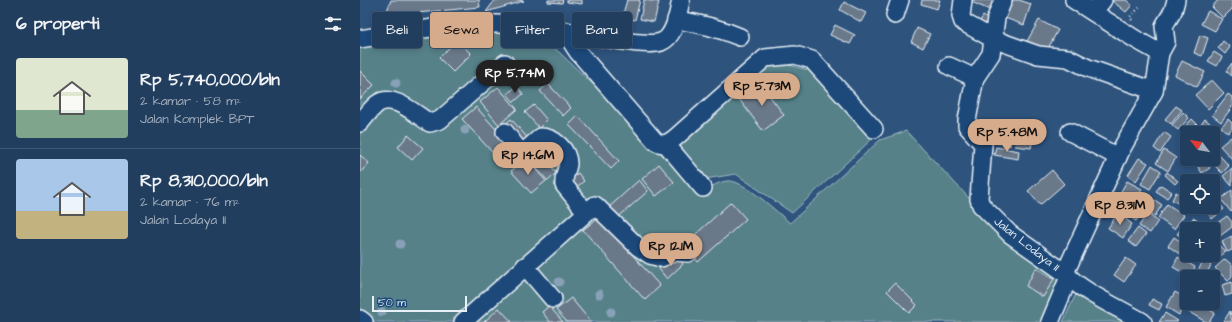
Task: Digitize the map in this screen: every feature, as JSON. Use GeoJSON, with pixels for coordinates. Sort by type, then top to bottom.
{"type":"FeatureCollection","features":[{"type":"Feature","properties":{"kind":"street"},"geometry":{"type":"LineString","coordinates":[[360,39],[416,30],[479,24],[524,25],[651,44],[665,40],[670,34],[676,20],[681,0]]}},
{"type":"Feature","properties":{"kind":"street"},"geometry":{"type":"LineString","coordinates":[[963,0],[961,16],[963,22],[993,39],[1038,55],[1068,58],[1088,68],[1154,91]]}},
{"type":"Feature","properties":{"kind":"street","name":"Jalan Lodaya II"},"geometry":{"type":"LineString","coordinates":[[1003,0],[996,18],[989,59],[975,78],[966,120],[967,126],[983,144],[979,199],[981,205],[1010,234],[1098,297],[1143,322]]}},
{"type":"Feature","properties":{"kind":"street"},"geometry":{"type":"LineString","coordinates":[[1074,0],[1098,6],[1160,53]]}},
{"type":"Feature","properties":{"kind":"street","name":"Jalan Lodaya II"},"geometry":{"type":"LineString","coordinates":[[1067,275],[1118,157],[1154,91],[1160,53],[1166,42],[1164,26],[1173,11],[1176,0]]}},
{"type":"Feature","properties":{"kind":"street"},"geometry":{"type":"LineString","coordinates":[[676,20],[721,29],[740,37]]}},
{"type":"Feature","properties":{"kind":"street"},"geometry":{"type":"LineString","coordinates":[[565,32],[578,52],[655,141],[661,144],[666,144],[765,58],[795,55],[812,60],[874,129]]}},
{"type":"Feature","properties":{"kind":"street"},"geometry":{"type":"LineString","coordinates":[[360,123],[377,104],[385,100],[393,101],[430,123],[440,120],[505,63]]}},
{"type":"Feature","properties":{"kind":"street"},"geometry":{"type":"LineString","coordinates":[[949,66],[975,78]]}},
{"type":"Feature","properties":{"kind":"street"},"geometry":{"type":"LineString","coordinates":[[505,132],[523,152],[541,137],[547,137],[557,143],[566,155],[568,163],[563,180],[564,185],[586,212]]}},
{"type":"Feature","properties":{"kind":"street"},"geometry":{"type":"LineString","coordinates":[[1070,132],[1118,157]]}},
{"type":"Feature","properties":{"kind":"street"},"geometry":{"type":"LineString","coordinates":[[666,144],[703,188]]}},
{"type":"Feature","properties":{"kind":"street"},"geometry":{"type":"LineString","coordinates":[[463,322],[594,205],[638,247],[650,256],[661,258],[675,252],[688,253]]}},
{"type":"Feature","properties":{"kind":"street"},"geometry":{"type":"LineString","coordinates":[[525,266],[553,299]]}},
{"type":"Feature","properties":{"kind":"street"},"geometry":{"type":"LineString","coordinates":[[1050,322],[1067,275]]}},
{"type":"Feature","properties":{"kind":"street"},"geometry":{"type":"LineString","coordinates":[[360,318],[364,322]]}},
{"type":"Feature","properties":{"kind":"green space"},"geometry":{"type":"Polygon","coordinates":[[[493,32],[501,32],[501,48],[554,48],[621,111],[699,194],[720,183],[727,181],[734,182],[760,197],[790,223],[880,140],[906,131],[1000,231],[1064,275],[1045,322],[360,322],[360,45],[372,43],[372,48],[422,48],[422,35],[430,33],[430,48],[493,48],[493,32]]]}},
{"type":"Feature","properties":{"kind":"green space"},"geometry":{"type":"Polygon","coordinates":[[[766,59],[819,73],[873,138],[792,213],[736,174],[705,179],[670,146],[766,59]]]}},
{"type":"Feature","properties":{"kind":"green space"},"geometry":{"type":"Polygon","coordinates":[[[1076,294],[1129,322],[1063,322],[1076,294]]]}},
{"type":"Feature","properties":{"kind":"building"},"geometry":{"type":"Polygon","coordinates":[[[391,0],[479,0],[480,7],[422,12],[386,12],[391,0]]]}},
{"type":"Feature","properties":{"kind":"building"},"geometry":{"type":"Polygon","coordinates":[[[495,0],[524,1],[486,12],[495,0]]]}},
{"type":"Feature","properties":{"kind":"building"},"geometry":{"type":"Polygon","coordinates":[[[548,0],[563,0],[562,3],[548,2],[548,0]]]}},
{"type":"Feature","properties":{"kind":"building"},"geometry":{"type":"Polygon","coordinates":[[[567,0],[582,0],[582,4],[567,2],[567,0]]]}},
{"type":"Feature","properties":{"kind":"building"},"geometry":{"type":"Polygon","coordinates":[[[627,0],[640,0],[635,20],[632,19],[632,12],[623,12],[627,0]]]}},
{"type":"Feature","properties":{"kind":"building"},"geometry":{"type":"Polygon","coordinates":[[[644,0],[659,2],[654,22],[640,19],[644,0]]]}},
{"type":"Feature","properties":{"kind":"building"},"geometry":{"type":"Polygon","coordinates":[[[922,0],[940,0],[937,9],[921,4],[922,0]]]}},
{"type":"Feature","properties":{"kind":"building"},"geometry":{"type":"Polygon","coordinates":[[[967,0],[993,0],[996,1],[992,11],[967,0]]]}},
{"type":"Feature","properties":{"kind":"building"},"geometry":{"type":"Polygon","coordinates":[[[1012,0],[1019,0],[1031,4],[1024,25],[1005,18],[1012,0]]]}},
{"type":"Feature","properties":{"kind":"building"},"geometry":{"type":"Polygon","coordinates":[[[1111,0],[1126,0],[1132,5],[1126,12],[1111,0]]]}},
{"type":"Feature","properties":{"kind":"building"},"geometry":{"type":"Polygon","coordinates":[[[1218,0],[1232,0],[1232,9],[1223,18],[1212,7],[1218,0]]]}},
{"type":"Feature","properties":{"kind":"building"},"geometry":{"type":"Polygon","coordinates":[[[844,2],[866,13],[861,22],[840,10],[844,2]]]}},
{"type":"Feature","properties":{"kind":"building"},"geometry":{"type":"Polygon","coordinates":[[[1208,11],[1222,19],[1215,31],[1201,24],[1208,11]]]}},
{"type":"Feature","properties":{"kind":"building"},"geometry":{"type":"Polygon","coordinates":[[[983,16],[993,22],[986,34],[976,28],[983,16]]]}},
{"type":"Feature","properties":{"kind":"building"},"geometry":{"type":"Polygon","coordinates":[[[1039,20],[1058,30],[1045,54],[1026,43],[1039,20]]]}},
{"type":"Feature","properties":{"kind":"building"},"geometry":{"type":"Polygon","coordinates":[[[835,25],[855,35],[850,44],[830,35],[835,25]]]}},
{"type":"Feature","properties":{"kind":"building"},"geometry":{"type":"Polygon","coordinates":[[[917,28],[930,34],[923,48],[911,42],[917,28]]]}},
{"type":"Feature","properties":{"kind":"building"},"geometry":{"type":"Polygon","coordinates":[[[1200,35],[1208,38],[1202,56],[1194,53],[1200,35]]]}},
{"type":"Feature","properties":{"kind":"building"},"geometry":{"type":"Polygon","coordinates":[[[1223,41],[1230,47],[1225,54],[1218,48],[1223,41]]]}},
{"type":"Feature","properties":{"kind":"building"},"geometry":{"type":"Polygon","coordinates":[[[449,48],[465,48],[471,54],[453,72],[439,58],[449,48]]]}},
{"type":"Feature","properties":{"kind":"building"},"geometry":{"type":"Polygon","coordinates":[[[1214,52],[1222,57],[1217,66],[1208,61],[1214,52]]]}},
{"type":"Feature","properties":{"kind":"building"},"geometry":{"type":"Polygon","coordinates":[[[1182,61],[1205,72],[1197,87],[1175,75],[1182,61]]]}},
{"type":"Feature","properties":{"kind":"building"},"geometry":{"type":"Polygon","coordinates":[[[1232,63],[1232,76],[1226,71],[1232,63]]]}},
{"type":"Feature","properties":{"kind":"building"},"geometry":{"type":"Polygon","coordinates":[[[360,71],[374,85],[360,99],[360,71]]]}},
{"type":"Feature","properties":{"kind":"building"},"geometry":{"type":"Polygon","coordinates":[[[1212,80],[1224,93],[1208,109],[1195,95],[1212,80]]]}},
{"type":"Feature","properties":{"kind":"building"},"geometry":{"type":"Polygon","coordinates":[[[760,83],[784,115],[763,131],[739,99],[760,83]]]}},
{"type":"Feature","properties":{"kind":"building"},"geometry":{"type":"Polygon","coordinates":[[[548,84],[571,108],[563,116],[540,91],[548,84]]]}},
{"type":"Feature","properties":{"kind":"building"},"geometry":{"type":"Polygon","coordinates":[[[517,86],[523,94],[514,102],[507,94],[517,86]]]}},
{"type":"Feature","properties":{"kind":"building"},"geometry":{"type":"Polygon","coordinates":[[[498,87],[517,109],[499,125],[480,102],[498,87]]]}},
{"type":"Feature","properties":{"kind":"building"},"geometry":{"type":"Polygon","coordinates":[[[1228,94],[1232,97],[1232,107],[1221,122],[1212,115],[1228,94]]]}},
{"type":"Feature","properties":{"kind":"building"},"geometry":{"type":"Polygon","coordinates":[[[534,105],[547,120],[539,128],[525,112],[534,105]]]}},
{"type":"Feature","properties":{"kind":"building"},"geometry":{"type":"Polygon","coordinates":[[[1176,106],[1182,110],[1171,124],[1165,119],[1176,106]]]}},
{"type":"Feature","properties":{"kind":"building"},"geometry":{"type":"Polygon","coordinates":[[[476,107],[515,150],[501,162],[462,119],[476,107]]]}},
{"type":"Feature","properties":{"kind":"building"},"geometry":{"type":"Polygon","coordinates":[[[1183,112],[1189,118],[1180,126],[1178,130],[1172,125],[1183,112]]]}},
{"type":"Feature","properties":{"kind":"building"},"geometry":{"type":"Polygon","coordinates":[[[578,116],[619,161],[611,169],[569,125],[578,116]]]}},
{"type":"Feature","properties":{"kind":"building"},"geometry":{"type":"Polygon","coordinates":[[[511,119],[532,143],[524,150],[503,126],[511,119]]]}},
{"type":"Feature","properties":{"kind":"building"},"geometry":{"type":"Polygon","coordinates":[[[1192,119],[1197,124],[1195,126],[1186,126],[1192,119]]]}},
{"type":"Feature","properties":{"kind":"building"},"geometry":{"type":"Polygon","coordinates":[[[1205,119],[1213,126],[1200,126],[1205,119]]]}},
{"type":"Feature","properties":{"kind":"building"},"geometry":{"type":"Polygon","coordinates":[[[1228,119],[1232,123],[1232,128],[1228,133],[1221,127],[1228,119]]]}},
{"type":"Feature","properties":{"kind":"building"},"geometry":{"type":"Polygon","coordinates":[[[997,131],[1012,135],[1010,146],[994,142],[997,131]]]}},
{"type":"Feature","properties":{"kind":"building"},"geometry":{"type":"Polygon","coordinates":[[[1164,132],[1171,137],[1160,153],[1154,148],[1164,132]]]}},
{"type":"Feature","properties":{"kind":"building"},"geometry":{"type":"Polygon","coordinates":[[[408,135],[423,148],[412,160],[398,147],[408,135]]]}},
{"type":"Feature","properties":{"kind":"building"},"geometry":{"type":"Polygon","coordinates":[[[1016,136],[1033,139],[1031,148],[1015,146],[1016,136]]]}},
{"type":"Feature","properties":{"kind":"building"},"geometry":{"type":"Polygon","coordinates":[[[1231,137],[1232,138],[1232,159],[1220,146],[1231,137]]]}},
{"type":"Feature","properties":{"kind":"building"},"geometry":{"type":"Polygon","coordinates":[[[996,147],[1019,151],[1018,159],[994,155],[996,147]]]}},
{"type":"Feature","properties":{"kind":"building"},"geometry":{"type":"Polygon","coordinates":[[[534,149],[556,173],[548,181],[526,157],[534,149]]]}},
{"type":"Feature","properties":{"kind":"building"},"geometry":{"type":"Polygon","coordinates":[[[1164,150],[1176,158],[1168,171],[1156,163],[1164,150]]]}},
{"type":"Feature","properties":{"kind":"building"},"geometry":{"type":"Polygon","coordinates":[[[360,155],[369,163],[360,173],[360,155]]]}},
{"type":"Feature","properties":{"kind":"building"},"geometry":{"type":"Polygon","coordinates":[[[1220,156],[1229,166],[1222,173],[1215,166],[1220,166],[1220,156]]]}},
{"type":"Feature","properties":{"kind":"building"},"geometry":{"type":"Polygon","coordinates":[[[1139,158],[1148,163],[1136,181],[1128,175],[1139,158]]]}},
{"type":"Feature","properties":{"kind":"building"},"geometry":{"type":"Polygon","coordinates":[[[526,159],[546,181],[531,193],[511,171],[526,159]]]}},
{"type":"Feature","properties":{"kind":"building"},"geometry":{"type":"Polygon","coordinates":[[[659,164],[674,182],[656,196],[642,179],[659,164]]]}},
{"type":"Feature","properties":{"kind":"building"},"geometry":{"type":"Polygon","coordinates":[[[1152,165],[1161,171],[1150,189],[1141,184],[1152,165]]]}},
{"type":"Feature","properties":{"kind":"building"},"geometry":{"type":"Polygon","coordinates":[[[1198,166],[1209,166],[1210,168],[1202,173],[1198,166]]]}},
{"type":"Feature","properties":{"kind":"building"},"geometry":{"type":"Polygon","coordinates":[[[1232,168],[1232,186],[1223,176],[1232,168]]]}},
{"type":"Feature","properties":{"kind":"building"},"geometry":{"type":"Polygon","coordinates":[[[1052,170],[1064,184],[1040,205],[1028,191],[1052,170]]]}},
{"type":"Feature","properties":{"kind":"building"},"geometry":{"type":"Polygon","coordinates":[[[1167,172],[1178,181],[1175,184],[1165,175],[1167,172]]]}},
{"type":"Feature","properties":{"kind":"building"},"geometry":{"type":"Polygon","coordinates":[[[578,173],[584,181],[573,190],[567,183],[578,173]]]}},
{"type":"Feature","properties":{"kind":"building"},"geometry":{"type":"Polygon","coordinates":[[[639,180],[648,191],[615,220],[606,210],[639,180]]]}},
{"type":"Feature","properties":{"kind":"building"},"geometry":{"type":"Polygon","coordinates":[[[1127,181],[1142,189],[1136,201],[1120,193],[1127,181]]]}},
{"type":"Feature","properties":{"kind":"building"},"geometry":{"type":"Polygon","coordinates":[[[1161,185],[1172,192],[1167,198],[1156,191],[1161,185]]]}},
{"type":"Feature","properties":{"kind":"building"},"geometry":{"type":"Polygon","coordinates":[[[1232,190],[1232,211],[1231,212],[1221,199],[1232,190]]]}},
{"type":"Feature","properties":{"kind":"building"},"geometry":{"type":"Polygon","coordinates":[[[1176,192],[1180,194],[1180,204],[1172,200],[1176,192]]]}},
{"type":"Feature","properties":{"kind":"building"},"geometry":{"type":"Polygon","coordinates":[[[1111,193],[1121,199],[1118,205],[1108,199],[1111,193]]]}},
{"type":"Feature","properties":{"kind":"building"},"geometry":{"type":"Polygon","coordinates":[[[1144,194],[1150,197],[1146,207],[1139,205],[1144,194]]]}},
{"type":"Feature","properties":{"kind":"building"},"geometry":{"type":"Polygon","coordinates":[[[1155,200],[1162,205],[1155,216],[1147,211],[1155,200]]]}},
{"type":"Feature","properties":{"kind":"building"},"geometry":{"type":"Polygon","coordinates":[[[1103,201],[1112,208],[1106,217],[1096,211],[1103,201]]]}},
{"type":"Feature","properties":{"kind":"building"},"geometry":{"type":"Polygon","coordinates":[[[731,202],[746,219],[698,262],[684,245],[731,202]]]}},
{"type":"Feature","properties":{"kind":"building"},"geometry":{"type":"Polygon","coordinates":[[[1130,203],[1143,212],[1136,221],[1123,212],[1130,203]]]}},
{"type":"Feature","properties":{"kind":"building"},"geometry":{"type":"Polygon","coordinates":[[[1167,204],[1180,212],[1180,214],[1184,215],[1174,229],[1158,218],[1167,204]]]}},
{"type":"Feature","properties":{"kind":"building"},"geometry":{"type":"Polygon","coordinates":[[[1220,204],[1224,209],[1220,212],[1220,204]]]}},
{"type":"Feature","properties":{"kind":"building"},"geometry":{"type":"Polygon","coordinates":[[[1118,213],[1132,224],[1123,238],[1108,228],[1118,213]]]}},
{"type":"Feature","properties":{"kind":"building"},"geometry":{"type":"Polygon","coordinates":[[[1147,214],[1158,221],[1150,233],[1139,226],[1147,214]]]}},
{"type":"Feature","properties":{"kind":"building"},"geometry":{"type":"Polygon","coordinates":[[[1208,214],[1218,214],[1212,219],[1208,214]]]}},
{"type":"Feature","properties":{"kind":"building"},"geometry":{"type":"Polygon","coordinates":[[[1227,216],[1232,222],[1232,227],[1220,236],[1220,222],[1219,222],[1227,216]]]}},
{"type":"Feature","properties":{"kind":"building"},"geometry":{"type":"Polygon","coordinates":[[[599,217],[660,286],[645,300],[583,230],[599,217]]]}},
{"type":"Feature","properties":{"kind":"building"},"geometry":{"type":"Polygon","coordinates":[[[1193,218],[1199,222],[1190,222],[1193,218]]]}},
{"type":"Feature","properties":{"kind":"building"},"geometry":{"type":"Polygon","coordinates":[[[1138,228],[1146,234],[1136,247],[1128,241],[1138,228]]]}},
{"type":"Feature","properties":{"kind":"building"},"geometry":{"type":"Polygon","coordinates":[[[1232,236],[1232,250],[1227,252],[1222,241],[1232,236]]]}},
{"type":"Feature","properties":{"kind":"building"},"geometry":{"type":"Polygon","coordinates":[[[1174,237],[1180,241],[1180,254],[1168,246],[1174,237]]]}},
{"type":"Feature","properties":{"kind":"building"},"geometry":{"type":"Polygon","coordinates":[[[1220,246],[1225,251],[1220,257],[1220,246]]]}},
{"type":"Feature","properties":{"kind":"building"},"geometry":{"type":"Polygon","coordinates":[[[675,255],[683,264],[667,279],[659,269],[675,255]]]}},
{"type":"Feature","properties":{"kind":"building"},"geometry":{"type":"Polygon","coordinates":[[[1178,257],[1180,258],[1180,262],[1186,262],[1195,267],[1194,270],[1180,271],[1173,267],[1178,257]]]}},
{"type":"Feature","properties":{"kind":"building"},"geometry":{"type":"Polygon","coordinates":[[[1126,258],[1136,265],[1124,282],[1114,275],[1126,258]]]}},
{"type":"Feature","properties":{"kind":"building"},"geometry":{"type":"Polygon","coordinates":[[[1225,259],[1232,265],[1232,276],[1228,281],[1220,273],[1220,270],[1215,268],[1225,259]]]}},
{"type":"Feature","properties":{"kind":"building"},"geometry":{"type":"Polygon","coordinates":[[[1202,262],[1211,265],[1208,270],[1198,270],[1202,262]]]}},
{"type":"Feature","properties":{"kind":"building"},"geometry":{"type":"Polygon","coordinates":[[[1036,268],[1054,279],[1043,297],[1026,286],[1036,268]]]}},
{"type":"Feature","properties":{"kind":"building"},"geometry":{"type":"Polygon","coordinates":[[[1232,282],[1232,294],[1225,296],[1222,285],[1232,282]]]}},
{"type":"Feature","properties":{"kind":"building"},"geometry":{"type":"Polygon","coordinates":[[[895,283],[917,305],[909,313],[887,291],[895,283]]]}},
{"type":"Feature","properties":{"kind":"building"},"geometry":{"type":"Polygon","coordinates":[[[1175,292],[1180,295],[1180,310],[1182,310],[1179,315],[1166,307],[1175,292]]]}},
{"type":"Feature","properties":{"kind":"building"},"geometry":{"type":"Polygon","coordinates":[[[571,298],[591,322],[567,322],[556,310],[571,298]]]}},
{"type":"Feature","properties":{"kind":"building"},"geometry":{"type":"Polygon","coordinates":[[[1152,299],[1162,304],[1159,310],[1149,305],[1152,299]]]}},
{"type":"Feature","properties":{"kind":"building"},"geometry":{"type":"Polygon","coordinates":[[[549,306],[563,322],[550,322],[542,312],[549,306]]]}},
{"type":"Feature","properties":{"kind":"building"},"geometry":{"type":"Polygon","coordinates":[[[499,308],[512,322],[484,322],[499,308]]]}},
{"type":"Feature","properties":{"kind":"building"},"geometry":{"type":"Polygon","coordinates":[[[1210,310],[1215,313],[1209,322],[1206,322],[1187,311],[1210,310]]]}},
{"type":"Feature","properties":{"kind":"building"},"geometry":{"type":"Polygon","coordinates":[[[1230,311],[1232,322],[1226,322],[1224,321],[1230,311]]]}},
{"type":"Feature","properties":{"kind":"building"},"geometry":{"type":"Polygon","coordinates":[[[1165,313],[1178,321],[1159,322],[1165,313]]]}}]}
